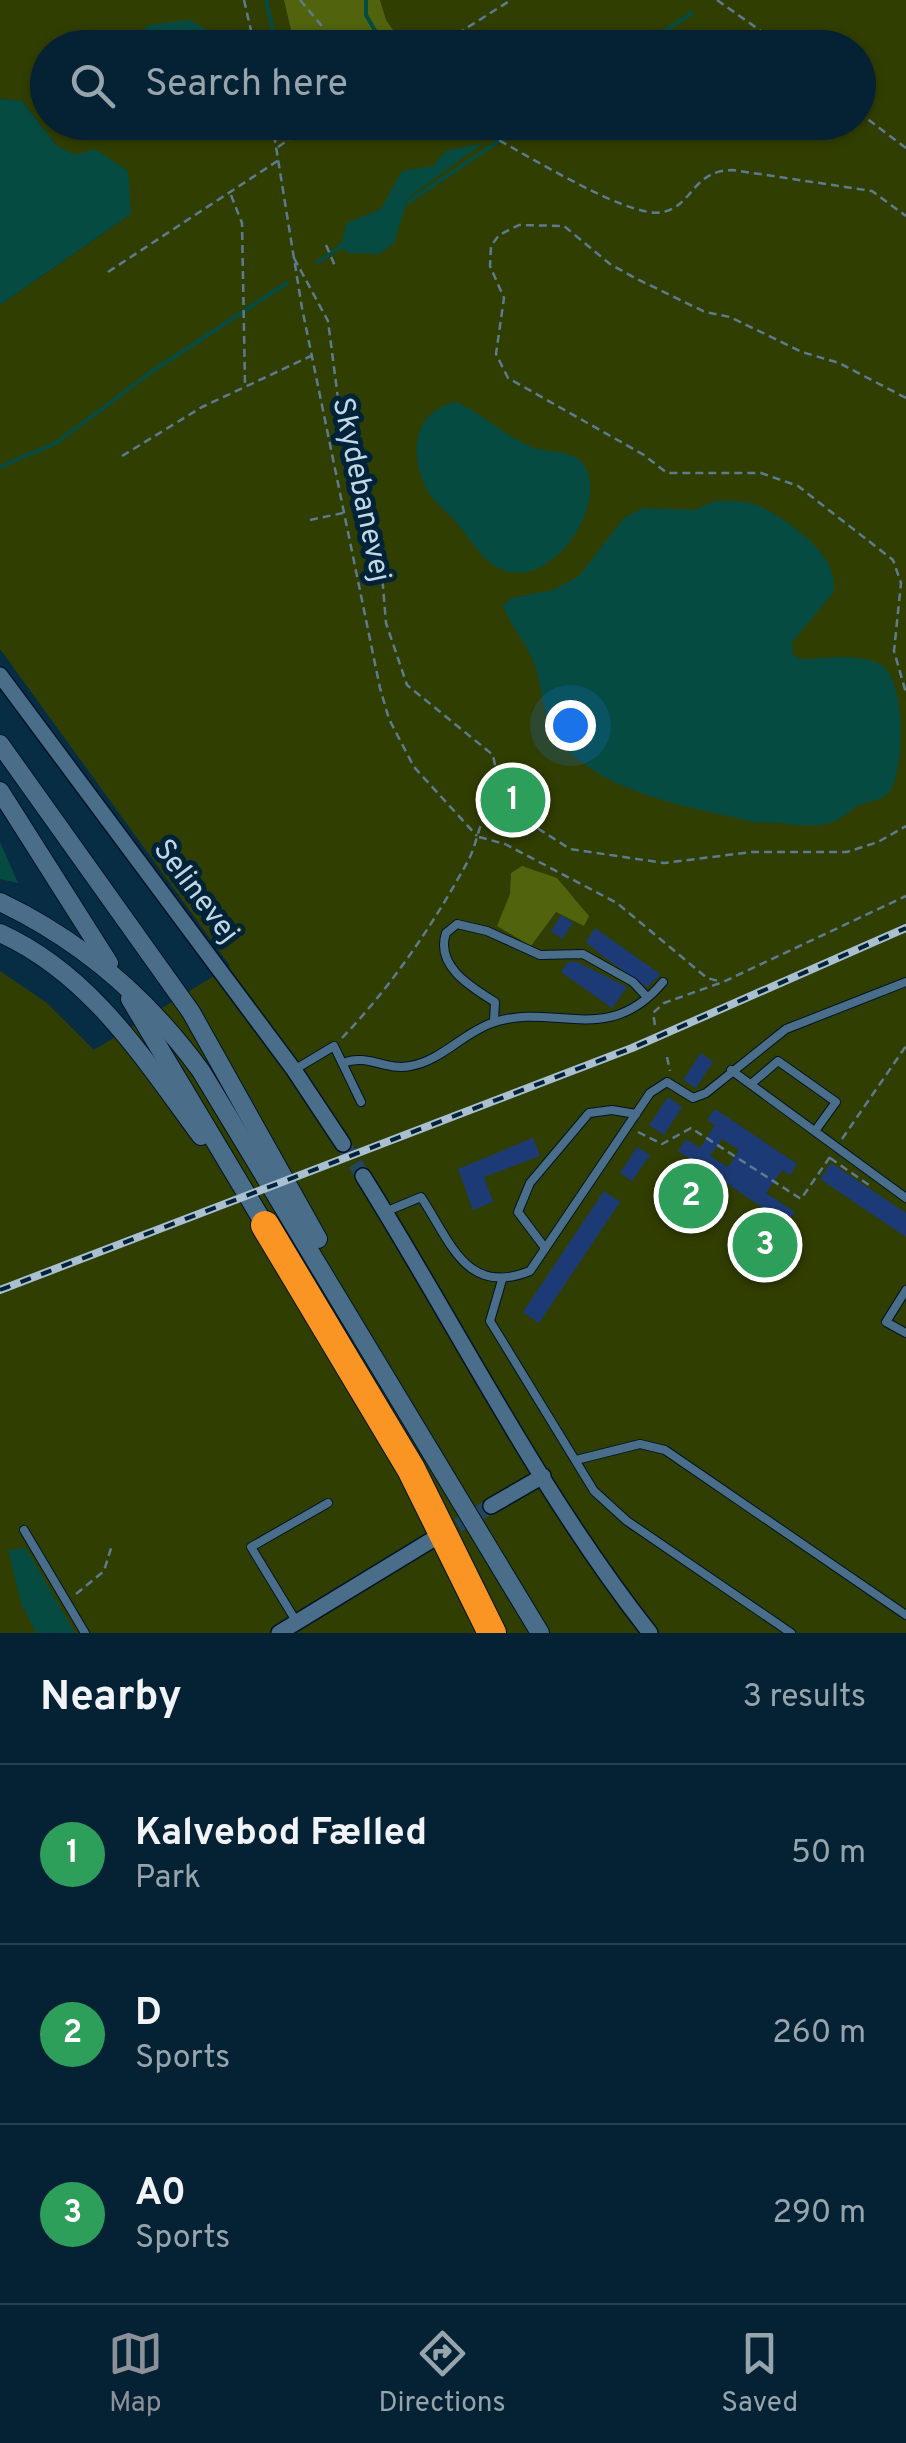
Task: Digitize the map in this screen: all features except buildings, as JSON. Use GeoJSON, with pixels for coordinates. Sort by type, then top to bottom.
{"type":"FeatureCollection","features":[{"type":"Feature","properties":{"kind":"highway"},"geometry":{"type":"LineString","coordinates":[[265,1225],[509,1633]]}},
{"type":"Feature","properties":{"kind":"highway"},"geometry":{"type":"LineString","coordinates":[[411,1469],[492,1633]]}},
{"type":"Feature","properties":{"kind":"street","name":"Selinevej"},"geometry":{"type":"LineString","coordinates":[[0,675],[294,1070],[343,1144]]}},
{"type":"Feature","properties":{"kind":"street"},"geometry":{"type":"LineString","coordinates":[[0,744],[176,988],[221,1060],[393,1386]]}},
{"type":"Feature","properties":{"kind":"street"},"geometry":{"type":"LineString","coordinates":[[0,791],[117,976],[265,1225]]}},
{"type":"Feature","properties":{"kind":"street"},"geometry":{"type":"LineString","coordinates":[[0,902],[60,934],[117,976],[169,1029],[209,1082],[540,1633]]}},
{"type":"Feature","properties":{"kind":"street"},"geometry":{"type":"LineString","coordinates":[[0,933],[58,968],[99,1004],[265,1225]]}},
{"type":"Feature","properties":{"kind":"street"},"geometry":{"type":"LineString","coordinates":[[363,1176],[608,1580],[650,1633]]}},
{"type":"Feature","properties":{"kind":"street"},"geometry":{"type":"LineString","coordinates":[[491,1506],[543,1476]]}},
{"type":"Feature","properties":{"kind":"street"},"geometry":{"type":"LineString","coordinates":[[279,1633],[300,1628],[430,1541]]}},
{"type":"Feature","properties":{"kind":"lane"},"geometry":{"type":"LineString","coordinates":[[494,1022],[495,1002],[462,979],[445,956],[446,932],[458,924],[540,955],[583,954],[633,982],[648,997]]}},
{"type":"Feature","properties":{"kind":"lane"},"geometry":{"type":"LineString","coordinates":[[343,1063],[356,1058],[413,1066],[494,1022],[532,1015],[608,1018],[648,997],[664,982]]}},
{"type":"Feature","properties":{"kind":"lane"},"geometry":{"type":"LineString","coordinates":[[385,1212],[421,1196],[465,1264],[477,1274],[502,1280],[530,1271],[650,1094],[667,1082],[694,1098],[706,1094],[786,1029],[906,982]]}},
{"type":"Feature","properties":{"kind":"lane"},"geometry":{"type":"LineString","coordinates":[[294,1070],[334,1046],[361,1102]]}},
{"type":"Feature","properties":{"kind":"lane"},"geometry":{"type":"LineString","coordinates":[[751,1084],[778,1060],[836,1102],[815,1131]]}},
{"type":"Feature","properties":{"kind":"lane"},"geometry":{"type":"LineString","coordinates":[[731,1070],[906,1198]]}},
{"type":"Feature","properties":{"kind":"lane"},"geometry":{"type":"LineString","coordinates":[[545,1248],[518,1212],[530,1183],[590,1113],[612,1110],[636,1114]]}},
{"type":"Feature","properties":{"kind":"lane"},"geometry":{"type":"LineString","coordinates":[[502,1280],[490,1321],[594,1491],[627,1521],[791,1633]]}},
{"type":"Feature","properties":{"kind":"lane"},"geometry":{"type":"LineString","coordinates":[[906,1290],[886,1322],[906,1333]]}},
{"type":"Feature","properties":{"kind":"lane"},"geometry":{"type":"LineString","coordinates":[[576,1460],[640,1444],[665,1450],[906,1615]]}},
{"type":"Feature","properties":{"kind":"lane"},"geometry":{"type":"LineString","coordinates":[[300,1628],[251,1548],[328,1503]]}},
{"type":"Feature","properties":{"kind":"lane"},"geometry":{"type":"LineString","coordinates":[[24,1530],[85,1633]]}},
{"type":"Feature","properties":{"kind":"path"},"geometry":{"type":"LineString","coordinates":[[244,0],[251,30]]}},
{"type":"Feature","properties":{"kind":"path"},"geometry":{"type":"LineString","coordinates":[[300,0],[323,30]]}},
{"type":"Feature","properties":{"kind":"path"},"geometry":{"type":"LineString","coordinates":[[464,30],[511,0]]}},
{"type":"Feature","properties":{"kind":"path"},"geometry":{"type":"LineString","coordinates":[[718,0],[760,30]]}},
{"type":"Feature","properties":{"kind":"path"},"geometry":{"type":"LineString","coordinates":[[876,126],[906,148]]}},
{"type":"Feature","properties":{"kind":"path","name":"Skydebanevej"},"geometry":{"type":"LineString","coordinates":[[276,140],[312,355],[390,719],[426,784],[477,836]]}},
{"type":"Feature","properties":{"kind":"path"},"geometry":{"type":"LineString","coordinates":[[278,147],[288,140]]}},
{"type":"Feature","properties":{"kind":"path"},"geometry":{"type":"LineString","coordinates":[[503,140],[548,170],[649,213],[674,208],[699,179],[719,170],[733,170],[872,191],[906,216]]}},
{"type":"Feature","properties":{"kind":"path"},"geometry":{"type":"LineString","coordinates":[[108,272],[280,159]]}},
{"type":"Feature","properties":{"kind":"path"},"geometry":{"type":"LineString","coordinates":[[230,194],[242,223],[245,386]]}},
{"type":"Feature","properties":{"kind":"path"},"geometry":{"type":"LineString","coordinates":[[906,398],[839,363],[802,352],[730,317],[705,312],[635,278],[610,264],[564,226],[519,225],[500,235],[491,246],[490,266],[504,298],[498,362],[516,384],[644,455],[667,473],[761,473],[798,486],[893,560],[902,584],[894,651],[906,693]]}},
{"type":"Feature","properties":{"kind":"path"},"geometry":{"type":"LineString","coordinates":[[326,245],[336,266]]}},
{"type":"Feature","properties":{"kind":"path"},"geometry":{"type":"LineString","coordinates":[[294,258],[328,321],[344,445],[382,574],[386,622],[407,685],[493,755],[499,771],[497,790],[477,836],[436,914],[367,1012],[334,1046]]}},
{"type":"Feature","properties":{"kind":"path"},"geometry":{"type":"LineString","coordinates":[[122,456],[245,386],[312,355]]}},
{"type":"Feature","properties":{"kind":"path"},"geometry":{"type":"LineString","coordinates":[[310,520],[345,513]]}},
{"type":"Feature","properties":{"kind":"path"},"geometry":{"type":"LineString","coordinates":[[497,790],[503,806],[570,849],[664,863],[752,852],[847,852],[906,826]]}},
{"type":"Feature","properties":{"kind":"path"},"geometry":{"type":"LineString","coordinates":[[485,815],[503,806]]}},
{"type":"Feature","properties":{"kind":"path"},"geometry":{"type":"LineString","coordinates":[[477,836],[505,844],[617,903],[707,978],[723,982]]}},
{"type":"Feature","properties":{"kind":"path"},"geometry":{"type":"LineString","coordinates":[[655,1025],[653,1013],[664,1003],[723,982],[906,896]]}},
{"type":"Feature","properties":{"kind":"path"},"geometry":{"type":"LineString","coordinates":[[628,1126],[662,1144],[692,1128],[801,1200],[906,1046]]}},
{"type":"Feature","properties":{"kind":"path"},"geometry":{"type":"LineString","coordinates":[[667,1057],[667,1082]]}},
{"type":"Feature","properties":{"kind":"path"},"geometry":{"type":"LineString","coordinates":[[68,1604],[104,1571],[112,1545]]}},
{"type":"Feature","properties":{"kind":"shaded area"},"geometry":{"type":"Polygon","coordinates":[[[0,0],[906,0],[906,1633],[0,1633],[0,971],[47,1003],[94,1050],[230,966],[0,649],[0,305],[131,214],[76,155],[52,140],[876,140],[876,30],[30,30],[30,111],[22,101],[0,99],[0,0]]]}},
{"type":"Feature","properties":{"kind":"shaded area"},"geometry":{"type":"Polygon","coordinates":[[[190,20],[207,30],[144,30],[148,25],[190,20]]]}},
{"type":"Feature","properties":{"kind":"shaded area"},"geometry":{"type":"Polygon","coordinates":[[[0,99],[22,101],[30,111],[30,140],[52,140],[76,155],[95,149],[128,171],[131,214],[0,305],[0,99]]]}},
{"type":"Feature","properties":{"kind":"shaded area"},"geometry":{"type":"Polygon","coordinates":[[[483,143],[408,198],[394,243],[379,254],[349,253],[340,247],[347,223],[381,209],[402,171],[433,166],[446,151],[483,143]]]}},
{"type":"Feature","properties":{"kind":"shaded area"},"geometry":{"type":"Polygon","coordinates":[[[456,402],[524,444],[568,454],[584,465],[590,481],[584,518],[574,536],[545,565],[528,572],[510,572],[494,565],[429,493],[418,465],[418,438],[430,415],[456,402]]]}},
{"type":"Feature","properties":{"kind":"shaded area"},"geometry":{"type":"Polygon","coordinates":[[[715,501],[762,507],[799,531],[829,566],[833,593],[792,642],[793,655],[800,659],[865,659],[883,666],[891,676],[901,729],[893,784],[887,795],[859,805],[833,822],[814,826],[758,823],[649,796],[598,773],[558,738],[546,712],[532,658],[503,605],[512,598],[553,590],[579,576],[624,518],[643,508],[694,510],[715,501]]]}},
{"type":"Feature","properties":{"kind":"shaded area"},"geometry":{"type":"Polygon","coordinates":[[[0,842],[18,883],[0,879],[0,842]]]}},
{"type":"Feature","properties":{"kind":"shaded area"},"geometry":{"type":"Polygon","coordinates":[[[26,1548],[75,1633],[36,1633],[21,1603],[8,1550],[26,1548]]]}},
{"type":"Feature","properties":{"kind":"green space"},"geometry":{"type":"Polygon","coordinates":[[[284,0],[380,0],[393,30],[291,30],[284,0]]]}},
{"type":"Feature","properties":{"kind":"green space"},"geometry":{"type":"Polygon","coordinates":[[[522,866],[557,878],[589,916],[584,926],[556,912],[531,946],[497,926],[510,894],[511,873],[522,866]]]}},
{"type":"Feature","properties":{"kind":"waterway"},"geometry":{"type":"LineString","coordinates":[[266,0],[273,30]]}},
{"type":"Feature","properties":{"kind":"waterway"},"geometry":{"type":"LineString","coordinates":[[366,0],[366,15],[375,30]]}},
{"type":"Feature","properties":{"kind":"waterway"},"geometry":{"type":"LineString","coordinates":[[666,30],[692,13]]}},
{"type":"Feature","properties":{"kind":"waterway"},"geometry":{"type":"LineString","coordinates":[[405,204],[500,140]]}},
{"type":"Feature","properties":{"kind":"waterway"},"geometry":{"type":"LineString","coordinates":[[318,262],[343,245]]}},
{"type":"Feature","properties":{"kind":"waterway"},"geometry":{"type":"LineString","coordinates":[[0,467],[56,443],[154,370],[287,283]]}},
{"type":"Feature","properties":{"kind":"tunnel"},"geometry":{"type":"LineString","coordinates":[[343,1144],[363,1176]]}},
{"type":"Feature","properties":{"kind":"tunnel"},"geometry":{"type":"LineString","coordinates":[[438,1537],[491,1506]]}},
{"type":"Feature","properties":{"kind":"railway"},"geometry":{"type":"LineString","coordinates":[[0,1290],[632,1048],[906,928]]}},
{"type":"Feature","properties":{"kind":"place","name":"Kalvebod Fælled"},"geometry":{"type":"Point","coordinates":[513,800]}},
{"type":"Feature","properties":{"kind":"place","name":"D"},"geometry":{"type":"Point","coordinates":[691,1196]}},
{"type":"Feature","properties":{"kind":"place","name":"A0"},"geometry":{"type":"Point","coordinates":[765,1245]}}]}
